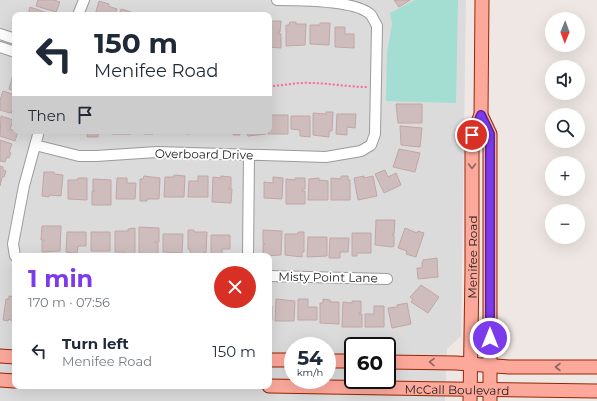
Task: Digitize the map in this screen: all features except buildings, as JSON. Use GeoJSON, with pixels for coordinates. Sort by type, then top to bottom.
{"type":"FeatureCollection","features":[{"type":"Feature","properties":{"kind":"main road","name":"Menifee Road"},"geometry":{"type":"LineString","coordinates":[[470,395],[472,135],[481,115],[482,0]]}},
{"type":"Feature","properties":{"kind":"main road","name":"Menifee Road"},"geometry":{"type":"LineString","coordinates":[[481,115],[490,134],[490,396]]}},
{"type":"Feature","properties":{"kind":"main road"},"geometry":{"type":"LineString","coordinates":[[0,356],[12,357]]}},
{"type":"Feature","properties":{"kind":"main road"},"geometry":{"type":"LineString","coordinates":[[272,360],[284,360]]}},
{"type":"Feature","properties":{"kind":"main road","name":"McCall Boulevard"},"geometry":{"type":"LineString","coordinates":[[396,362],[456,362],[490,366],[597,368]]}},
{"type":"Feature","properties":{"kind":"main road"},"geometry":{"type":"LineString","coordinates":[[0,380],[12,381]]}},
{"type":"Feature","properties":{"kind":"main road","name":"McCall Boulevard"},"geometry":{"type":"LineString","coordinates":[[272,386],[490,396],[597,390]]}},
{"type":"Feature","properties":{"kind":"street"},"geometry":{"type":"LineString","coordinates":[[79,12],[84,0]]}},
{"type":"Feature","properties":{"kind":"street"},"geometry":{"type":"LineString","coordinates":[[277,0],[316,1],[359,7],[370,14],[377,26],[376,87]]}},
{"type":"Feature","properties":{"kind":"street"},"geometry":{"type":"LineString","coordinates":[[0,34],[12,38]]}},
{"type":"Feature","properties":{"kind":"street"},"geometry":{"type":"LineString","coordinates":[[0,47],[12,51]]}},
{"type":"Feature","properties":{"kind":"street","name":"Overboard Drive"},"geometry":{"type":"LineString","coordinates":[[35,145],[79,156],[157,152],[326,157],[361,151],[371,144],[375,134],[376,87]]}},
{"type":"Feature","properties":{"kind":"street"},"geometry":{"type":"LineString","coordinates":[[14,253],[13,244],[24,186],[38,134]]}},
{"type":"Feature","properties":{"kind":"street"},"geometry":{"type":"LineString","coordinates":[[248,253],[249,155]]}},
{"type":"Feature","properties":{"kind":"street","name":"Misty Point Lane"},"geometry":{"type":"LineString","coordinates":[[272,276],[387,279]]}},
{"type":"Feature","properties":{"kind":"path"},"geometry":{"type":"LineString","coordinates":[[272,86],[309,83],[349,87],[376,87]]}},
{"type":"Feature","properties":{"kind":"shaded area"},"geometry":{"type":"Polygon","coordinates":[[[0,0],[466,0],[461,336],[447,349],[445,401],[0,401],[0,0]]]}},
{"type":"Feature","properties":{"kind":"water"},"geometry":{"type":"Polygon","coordinates":[[[415,0],[458,0],[456,103],[386,101],[387,52],[392,24],[390,13],[415,0]]]}},
{"type":"Feature","properties":{"kind":"route"},"geometry":{"type":"LineString","coordinates":[[472,135],[481,115],[490,134],[490,338]]}}]}
